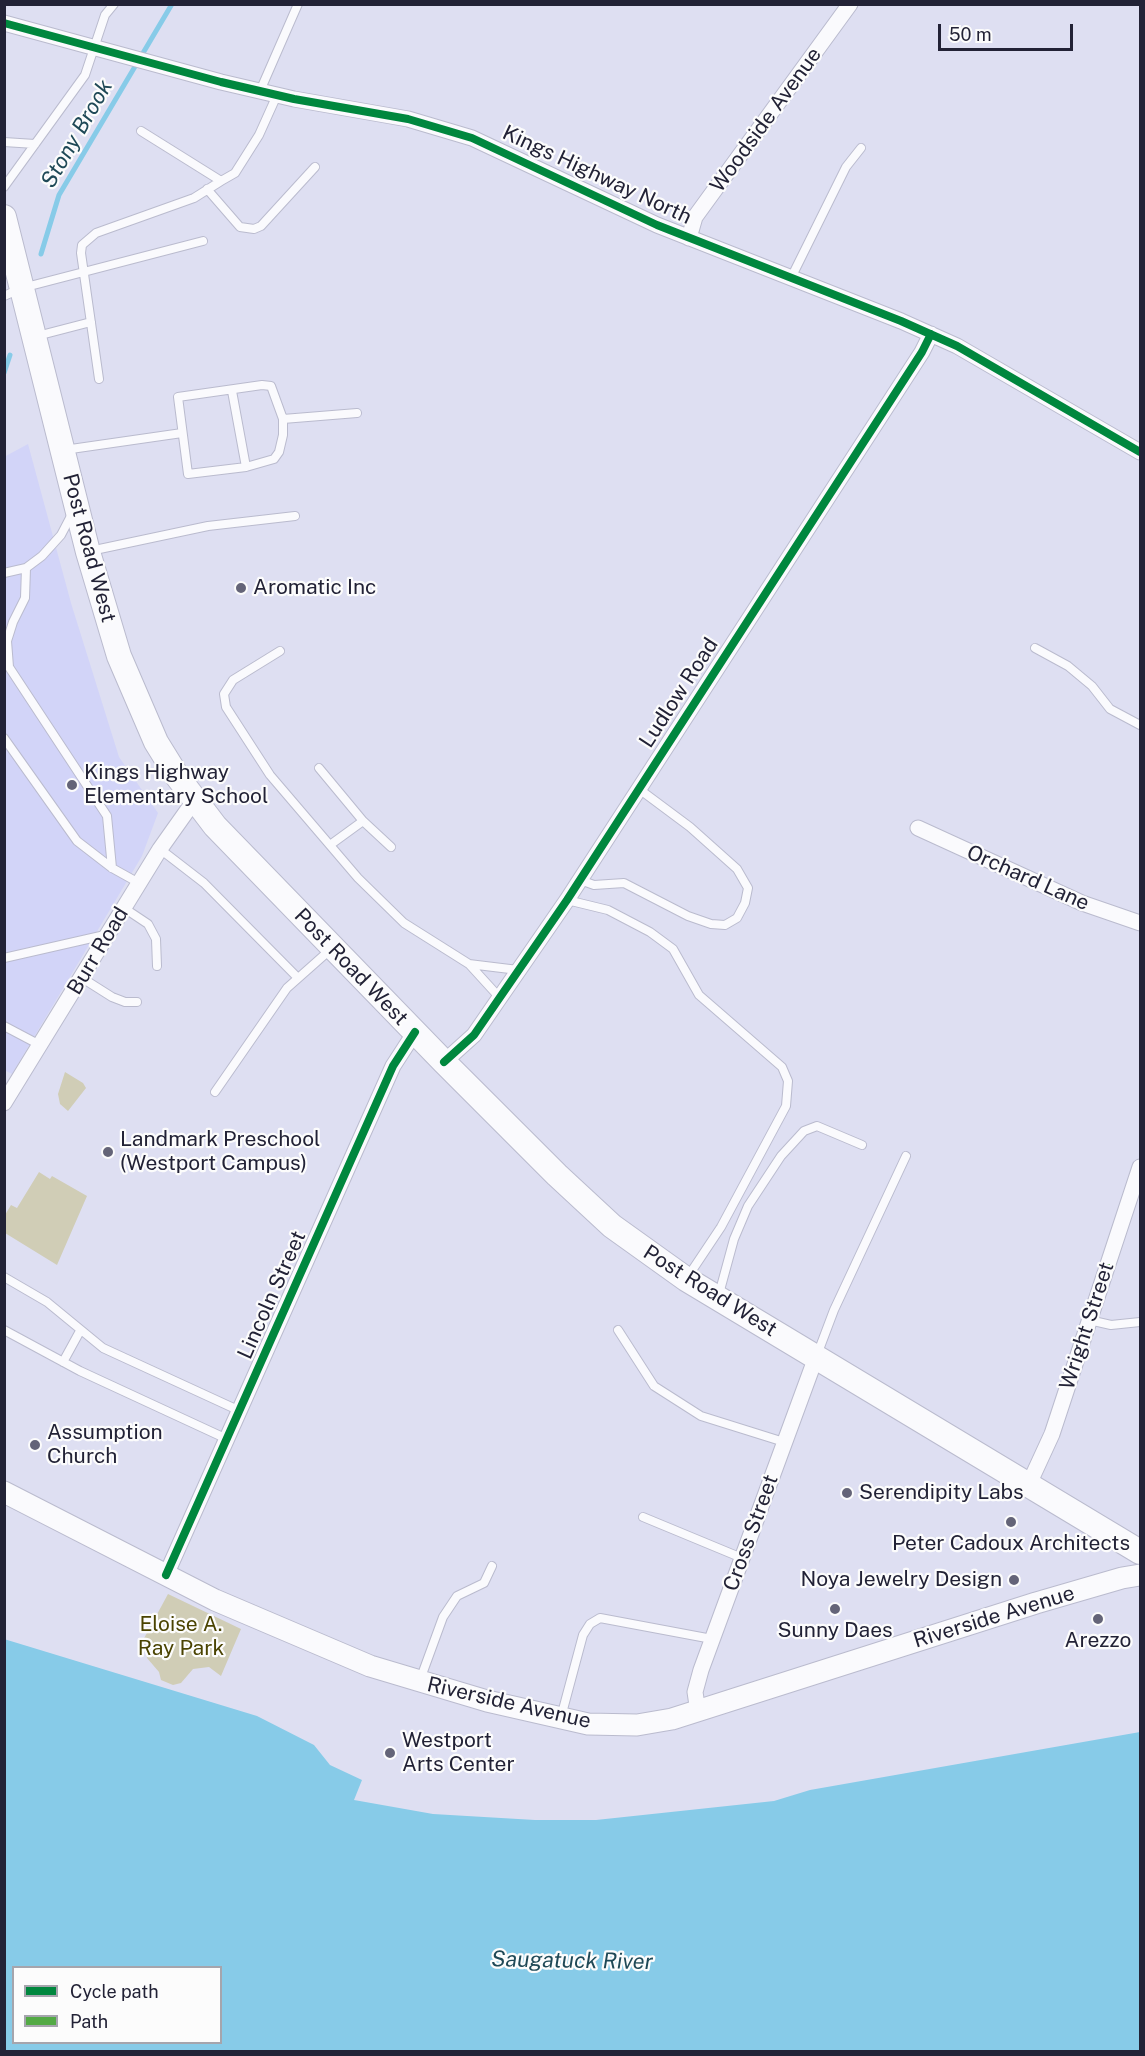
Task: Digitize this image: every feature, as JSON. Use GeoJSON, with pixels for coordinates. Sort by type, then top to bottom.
{"type":"FeatureCollection","features":[{"type":"Feature","properties":{"kind":"main road","name":"Post Road West"},"geometry":{"type":"LineString","coordinates":[[4,217],[13,292],[35,337],[88,552],[106,615],[135,698],[161,751],[194,801],[237,850],[444,1062],[612,1226],[718,1299],[1140,1552]]}},
{"type":"Feature","properties":{"kind":"main road","name":"Riverside Avenue"},"geometry":{"type":"LineString","coordinates":[[4,1492],[215,1600],[370,1666],[419,1682],[560,1719],[588,1724],[637,1725],[698,1712],[1036,1603],[1140,1575]]}},
{"type":"Feature","properties":{"kind":"street","name":"Woodside Avenue"},"geometry":{"type":"LineString","coordinates":[[688,238],[695,217],[850,4]]}},
{"type":"Feature","properties":{"kind":"street","name":"Kings Highway North"},"geometry":{"type":"LineString","coordinates":[[4,23],[260,91],[384,114],[458,133],[508,153],[611,205],[688,238],[931,334],[971,353],[1140,452]]}},
{"type":"Feature","properties":{"kind":"street","name":"Ludlow Road"},"geometry":{"type":"LineString","coordinates":[[444,1062],[474,1035],[567,900],[922,352],[931,334]]}},
{"type":"Feature","properties":{"kind":"street","name":"Burr Road"},"geometry":{"type":"LineString","coordinates":[[4,1103],[160,849],[194,801]]}},
{"type":"Feature","properties":{"kind":"street","name":"Orchard Lane"},"geometry":{"type":"LineString","coordinates":[[918,828],[1082,903],[1140,923]]}},
{"type":"Feature","properties":{"kind":"street","name":"Lincoln Street"},"geometry":{"type":"LineString","coordinates":[[166,1575],[393,1066],[415,1032]]}},
{"type":"Feature","properties":{"kind":"street","name":"Wright Street"},"geometry":{"type":"LineString","coordinates":[[1029,1484],[1052,1434],[1140,1167]]}},
{"type":"Feature","properties":{"kind":"street","name":"Cross Street"},"geometry":{"type":"LineString","coordinates":[[698,1712],[695,1692],[712,1639],[816,1357]]}},
{"type":"Feature","properties":{"kind":"lane"},"geometry":{"type":"LineString","coordinates":[[4,187],[85,75],[105,15],[114,4]]}},
{"type":"Feature","properties":{"kind":"lane"},"geometry":{"type":"LineString","coordinates":[[260,91],[298,4]]}},
{"type":"Feature","properties":{"kind":"lane"},"geometry":{"type":"LineString","coordinates":[[99,379],[81,253],[87,238],[194,198],[235,173],[259,135],[277,95]]}},
{"type":"Feature","properties":{"kind":"lane"},"geometry":{"type":"LineString","coordinates":[[141,131],[221,181]]}},
{"type":"Feature","properties":{"kind":"lane"},"geometry":{"type":"LineString","coordinates":[[4,142],[35,144]]}},
{"type":"Feature","properties":{"kind":"lane"},"geometry":{"type":"LineString","coordinates":[[791,278],[846,167],[861,148]]}},
{"type":"Feature","properties":{"kind":"lane"},"geometry":{"type":"LineString","coordinates":[[207,189],[240,227],[254,229],[261,226],[315,167]]}},
{"type":"Feature","properties":{"kind":"lane"},"geometry":{"type":"LineString","coordinates":[[13,292],[203,241]]}},
{"type":"Feature","properties":{"kind":"lane"},"geometry":{"type":"LineString","coordinates":[[35,337],[91,322]]}},
{"type":"Feature","properties":{"kind":"lane"},"geometry":{"type":"LineString","coordinates":[[261,385],[271,386],[283,419],[283,435],[279,452],[274,459],[246,467],[188,474],[178,397],[261,385]]}},
{"type":"Feature","properties":{"kind":"lane"},"geometry":{"type":"LineString","coordinates":[[232,391],[246,467]]}},
{"type":"Feature","properties":{"kind":"lane"},"geometry":{"type":"LineString","coordinates":[[283,419],[357,413]]}},
{"type":"Feature","properties":{"kind":"lane"},"geometry":{"type":"LineString","coordinates":[[63,450],[182,433]]}},
{"type":"Feature","properties":{"kind":"lane"},"geometry":{"type":"LineString","coordinates":[[4,573],[15,568],[26,568],[42,556],[61,535],[77,505]]}},
{"type":"Feature","properties":{"kind":"lane"},"geometry":{"type":"LineString","coordinates":[[88,552],[208,526],[295,516]]}},
{"type":"Feature","properties":{"kind":"lane"},"geometry":{"type":"LineString","coordinates":[[26,568],[25,598],[13,622],[7,641],[9,667],[107,816],[112,868]]}},
{"type":"Feature","properties":{"kind":"lane"},"geometry":{"type":"LineString","coordinates":[[1035,648],[1068,666],[1092,686],[1110,709],[1140,725]]}},
{"type":"Feature","properties":{"kind":"lane"},"geometry":{"type":"LineString","coordinates":[[280,651],[233,680],[224,694],[226,707],[270,775],[358,878],[404,923],[469,964],[500,998]]}},
{"type":"Feature","properties":{"kind":"lane"},"geometry":{"type":"LineString","coordinates":[[4,738],[71,835],[112,868],[139,883]]}},
{"type":"Feature","properties":{"kind":"lane"},"geometry":{"type":"LineString","coordinates":[[319,768],[363,821],[391,846]]}},
{"type":"Feature","properties":{"kind":"lane"},"geometry":{"type":"LineString","coordinates":[[580,880],[594,885],[612,882],[630,885],[688,916],[711,924],[725,925],[737,918],[745,903],[748,888],[737,868],[690,827],[639,789]]}},
{"type":"Feature","properties":{"kind":"lane"},"geometry":{"type":"LineString","coordinates":[[330,845],[363,821]]}},
{"type":"Feature","properties":{"kind":"lane"},"geometry":{"type":"LineString","coordinates":[[160,849],[204,883],[298,978]]}},
{"type":"Feature","properties":{"kind":"lane"},"geometry":{"type":"LineString","coordinates":[[567,900],[608,910],[650,932],[673,949],[699,995],[782,1067],[788,1081],[786,1106],[721,1227],[686,1279]]}},
{"type":"Feature","properties":{"kind":"lane"},"geometry":{"type":"LineString","coordinates":[[124,908],[148,924],[156,939],[157,966]]}},
{"type":"Feature","properties":{"kind":"lane"},"geometry":{"type":"LineString","coordinates":[[4,958],[109,934]]}},
{"type":"Feature","properties":{"kind":"lane"},"geometry":{"type":"LineString","coordinates":[[215,1092],[274,1005],[298,978],[332,948]]}},
{"type":"Feature","properties":{"kind":"lane"},"geometry":{"type":"LineString","coordinates":[[469,964],[519,970]]}},
{"type":"Feature","properties":{"kind":"lane"},"geometry":{"type":"LineString","coordinates":[[81,978],[112,997],[125,1002],[137,1002]]}},
{"type":"Feature","properties":{"kind":"lane"},"geometry":{"type":"LineString","coordinates":[[4,1026],[40,1045]]}},
{"type":"Feature","properties":{"kind":"lane"},"geometry":{"type":"LineString","coordinates":[[718,1299],[734,1239],[748,1206],[781,1156],[804,1131],[817,1126],[862,1145]]}},
{"type":"Feature","properties":{"kind":"lane"},"geometry":{"type":"LineString","coordinates":[[816,1357],[838,1300],[906,1156]]}},
{"type":"Feature","properties":{"kind":"lane"},"geometry":{"type":"LineString","coordinates":[[4,1277],[46,1302],[103,1348],[240,1411]]}},
{"type":"Feature","properties":{"kind":"lane"},"geometry":{"type":"LineString","coordinates":[[1089,1320],[1111,1325],[1140,1322]]}},
{"type":"Feature","properties":{"kind":"lane"},"geometry":{"type":"LineString","coordinates":[[4,1330],[63,1362],[228,1439]]}},
{"type":"Feature","properties":{"kind":"lane"},"geometry":{"type":"LineString","coordinates":[[618,1330],[654,1386],[701,1416],[784,1442]]}},
{"type":"Feature","properties":{"kind":"lane"},"geometry":{"type":"LineString","coordinates":[[63,1362],[80,1331]]}},
{"type":"Feature","properties":{"kind":"lane"},"geometry":{"type":"LineString","coordinates":[[643,1517],[742,1558]]}},
{"type":"Feature","properties":{"kind":"lane"},"geometry":{"type":"LineString","coordinates":[[419,1682],[443,1617],[457,1596],[484,1583],[492,1566]]}},
{"type":"Feature","properties":{"kind":"lane"},"geometry":{"type":"LineString","coordinates":[[560,1719],[583,1635],[590,1624],[600,1618],[712,1639]]}},
{"type":"Feature","properties":{"kind":"shaded area","name":"Kings Highway Elementary School"},"geometry":{"type":"Polygon","coordinates":[[[28,444],[71,603],[119,757],[158,813],[142,856],[12,1074],[4,1070],[4,457],[28,444]]]}},
{"type":"Feature","properties":{"kind":"green space"},"geometry":{"type":"Polygon","coordinates":[[[65,1072],[83,1083],[86,1088],[68,1111],[60,1104],[58,1094],[65,1072]]]}},
{"type":"Feature","properties":{"kind":"green space"},"geometry":{"type":"Polygon","coordinates":[[[39,1172],[50,1179],[52,1176],[87,1196],[57,1265],[5,1233],[5,1215],[11,1205],[17,1208],[39,1172]]]}},
{"type":"Feature","properties":{"kind":"green space","name":"Eloise A. Ray Park"},"geometry":{"type":"Polygon","coordinates":[[[168,1594],[241,1629],[221,1676],[209,1667],[193,1669],[181,1683],[173,1685],[161,1680],[159,1672],[147,1658],[146,1648],[142,1642],[168,1594]]]}},
{"type":"Feature","properties":{"kind":"water","name":"Saugatuck River"},"geometry":{"type":"Polygon","coordinates":[[[4,1639],[257,1716],[314,1745],[330,1765],[362,1780],[354,1800],[433,1814],[535,1820],[596,1820],[774,1801],[810,1790],[1140,1732],[1140,2051],[5,2051],[4,1639]]]}},
{"type":"Feature","properties":{"kind":"waterway","name":"Stony Brook"},"geometry":{"type":"LineString","coordinates":[[41,254],[59,195],[172,4]]}},
{"type":"Feature","properties":{"kind":"waterway","name":"Stony Brook"},"geometry":{"type":"LineString","coordinates":[[4,373],[10,355]]}},
{"type":"Feature","properties":{"kind":"cycle path"},"geometry":{"type":"LineString","coordinates":[[4,23],[221,82],[294,99],[408,119],[472,138],[657,225],[901,321],[957,346],[1140,452]]}},
{"type":"Feature","properties":{"kind":"cycle path"},"geometry":{"type":"LineString","coordinates":[[444,1062],[474,1035],[567,900],[922,352],[931,334]]}},
{"type":"Feature","properties":{"kind":"cycle path"},"geometry":{"type":"LineString","coordinates":[[166,1575],[393,1066],[415,1032]]}},
{"type":"Feature","properties":{"kind":"place","name":"Aromatic Inc"},"geometry":{"type":"Point","coordinates":[241,588]}},
{"type":"Feature","properties":{"kind":"place","name":"Kings Highway Elementary School"},"geometry":{"type":"Point","coordinates":[72,785]}},
{"type":"Feature","properties":{"kind":"place","name":"Landmark Preschool (Westport Campus)"},"geometry":{"type":"Point","coordinates":[108,1152]}},
{"type":"Feature","properties":{"kind":"place","name":"Assumption Church"},"geometry":{"type":"Point","coordinates":[35,1445]}},
{"type":"Feature","properties":{"kind":"place","name":"Serendipity Labs"},"geometry":{"type":"Point","coordinates":[847,1493]}},
{"type":"Feature","properties":{"kind":"place","name":"Peter Cadoux Architects"},"geometry":{"type":"Point","coordinates":[1011,1522]}},
{"type":"Feature","properties":{"kind":"place","name":"Noya Jewelry Design"},"geometry":{"type":"Point","coordinates":[1014,1580]}},
{"type":"Feature","properties":{"kind":"place","name":"Sunny Daes"},"geometry":{"type":"Point","coordinates":[835,1609]}},
{"type":"Feature","properties":{"kind":"place","name":"Arezzo"},"geometry":{"type":"Point","coordinates":[1098,1619]}},
{"type":"Feature","properties":{"kind":"place","name":"Westport Arts Center"},"geometry":{"type":"Point","coordinates":[390,1753]}}]}
